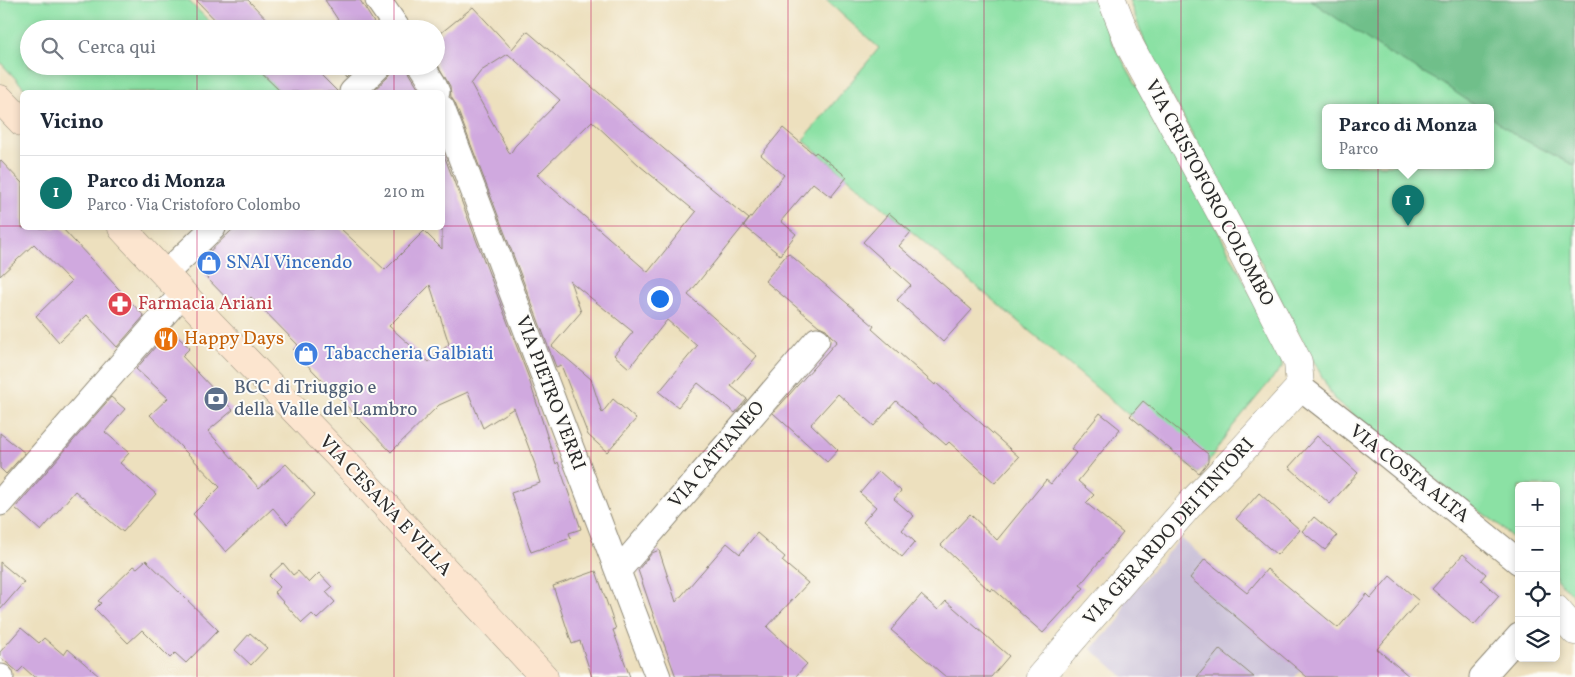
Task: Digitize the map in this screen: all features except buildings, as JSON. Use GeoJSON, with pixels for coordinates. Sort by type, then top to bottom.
{"type":"FeatureCollection","features":[{"type":"Feature","properties":{"kind":"main road"},"geometry":{"type":"LineString","coordinates":[[0,99],[20,120]]}},
{"type":"Feature","properties":{"kind":"main road","name":"VIA CESANA E VILLA"},"geometry":{"type":"LineString","coordinates":[[124,230],[359,477],[544,677]]}},
{"type":"Feature","properties":{"kind":"street"},"geometry":{"type":"LineString","coordinates":[[378,0],[392,20]]}},
{"type":"Feature","properties":{"kind":"street","name":"VIA CRISTOFORO COLOMBO"},"geometry":{"type":"LineString","coordinates":[[1112,0],[1130,46],[1236,241],[1298,362],[1300,387]]}},
{"type":"Feature","properties":{"kind":"street"},"geometry":{"type":"LineString","coordinates":[[354,90],[370,75]]}},
{"type":"Feature","properties":{"kind":"street"},"geometry":{"type":"LineString","coordinates":[[428,75],[435,90]]}},
{"type":"Feature","properties":{"kind":"street","name":"VIA PIETRO VERRI"},"geometry":{"type":"LineString","coordinates":[[445,116],[658,677]]}},
{"type":"Feature","properties":{"kind":"street"},"geometry":{"type":"LineString","coordinates":[[0,503],[174,284],[212,230]]}},
{"type":"Feature","properties":{"kind":"street","name":"VIA CATTANEO"},"geometry":{"type":"LineString","coordinates":[[618,571],[817,340]]}},
{"type":"Feature","properties":{"kind":"street","name":"VIA COSTA ALTA"},"geometry":{"type":"LineString","coordinates":[[1300,387],[1515,559]]}},
{"type":"Feature","properties":{"kind":"street","name":"VIA GERARDO DEI TINTORI"},"geometry":{"type":"LineString","coordinates":[[1040,677],[1192,502],[1300,387]]}},
{"type":"Feature","properties":{"kind":"street"},"geometry":{"type":"LineString","coordinates":[[1560,614],[1575,631]]}},
{"type":"Feature","properties":{"kind":"street"},"geometry":{"type":"LineString","coordinates":[[1482,677],[1515,640]]}},
{"type":"Feature","properties":{"kind":"shaded area"},"geometry":{"type":"Polygon","coordinates":[[[1181,538],[1314,655],[1295,677],[1124,677],[1091,649],[1121,619],[1124,602],[1181,538]]]}},
{"type":"Feature","properties":{"kind":"green space"},"geometry":{"type":"Polygon","coordinates":[[[0,0],[188,0],[208,20],[20,20],[20,75],[263,75],[279,90],[26,90],[0,62],[0,0]]]}},
{"type":"Feature","properties":{"kind":"green space"},"geometry":{"type":"Polygon","coordinates":[[[826,0],[1097,0],[1111,40],[1198,193],[1282,353],[1282,367],[1228,432],[1199,473],[803,140],[879,48],[826,0]]]}},
{"type":"Feature","properties":{"kind":"green space"},"geometry":{"type":"Polygon","coordinates":[[[1129,0],[1575,0],[1575,597],[1560,583],[1560,482],[1515,482],[1515,540],[1498,524],[1416,466],[1334,399],[1149,53],[1129,0]]]}},
{"type":"Feature","properties":{"kind":"green space"},"geometry":{"type":"Polygon","coordinates":[[[1310,0],[1575,0],[1575,166],[1517,136],[1494,119],[1494,104],[1473,104],[1440,82],[1386,52],[1310,0]]]}},
{"type":"Feature","properties":{"kind":"place","name":"Parco di Monza"},"geometry":{"type":"Point","coordinates":[1408,226]}},
{"type":"Feature","properties":{"kind":"place","name":"SNAI Vincendo"},"geometry":{"type":"Point","coordinates":[209,263]}},
{"type":"Feature","properties":{"kind":"place","name":"Farmacia Ariani"},"geometry":{"type":"Point","coordinates":[120,304]}},
{"type":"Feature","properties":{"kind":"place","name":"Happy Days"},"geometry":{"type":"Point","coordinates":[166,339]}},
{"type":"Feature","properties":{"kind":"place","name":"Tabaccheria Galbiati"},"geometry":{"type":"Point","coordinates":[306,354]}},
{"type":"Feature","properties":{"kind":"place","name":"BCC di Triuggio e della Valle del Lambro"},"geometry":{"type":"Point","coordinates":[216,399]}}]}
